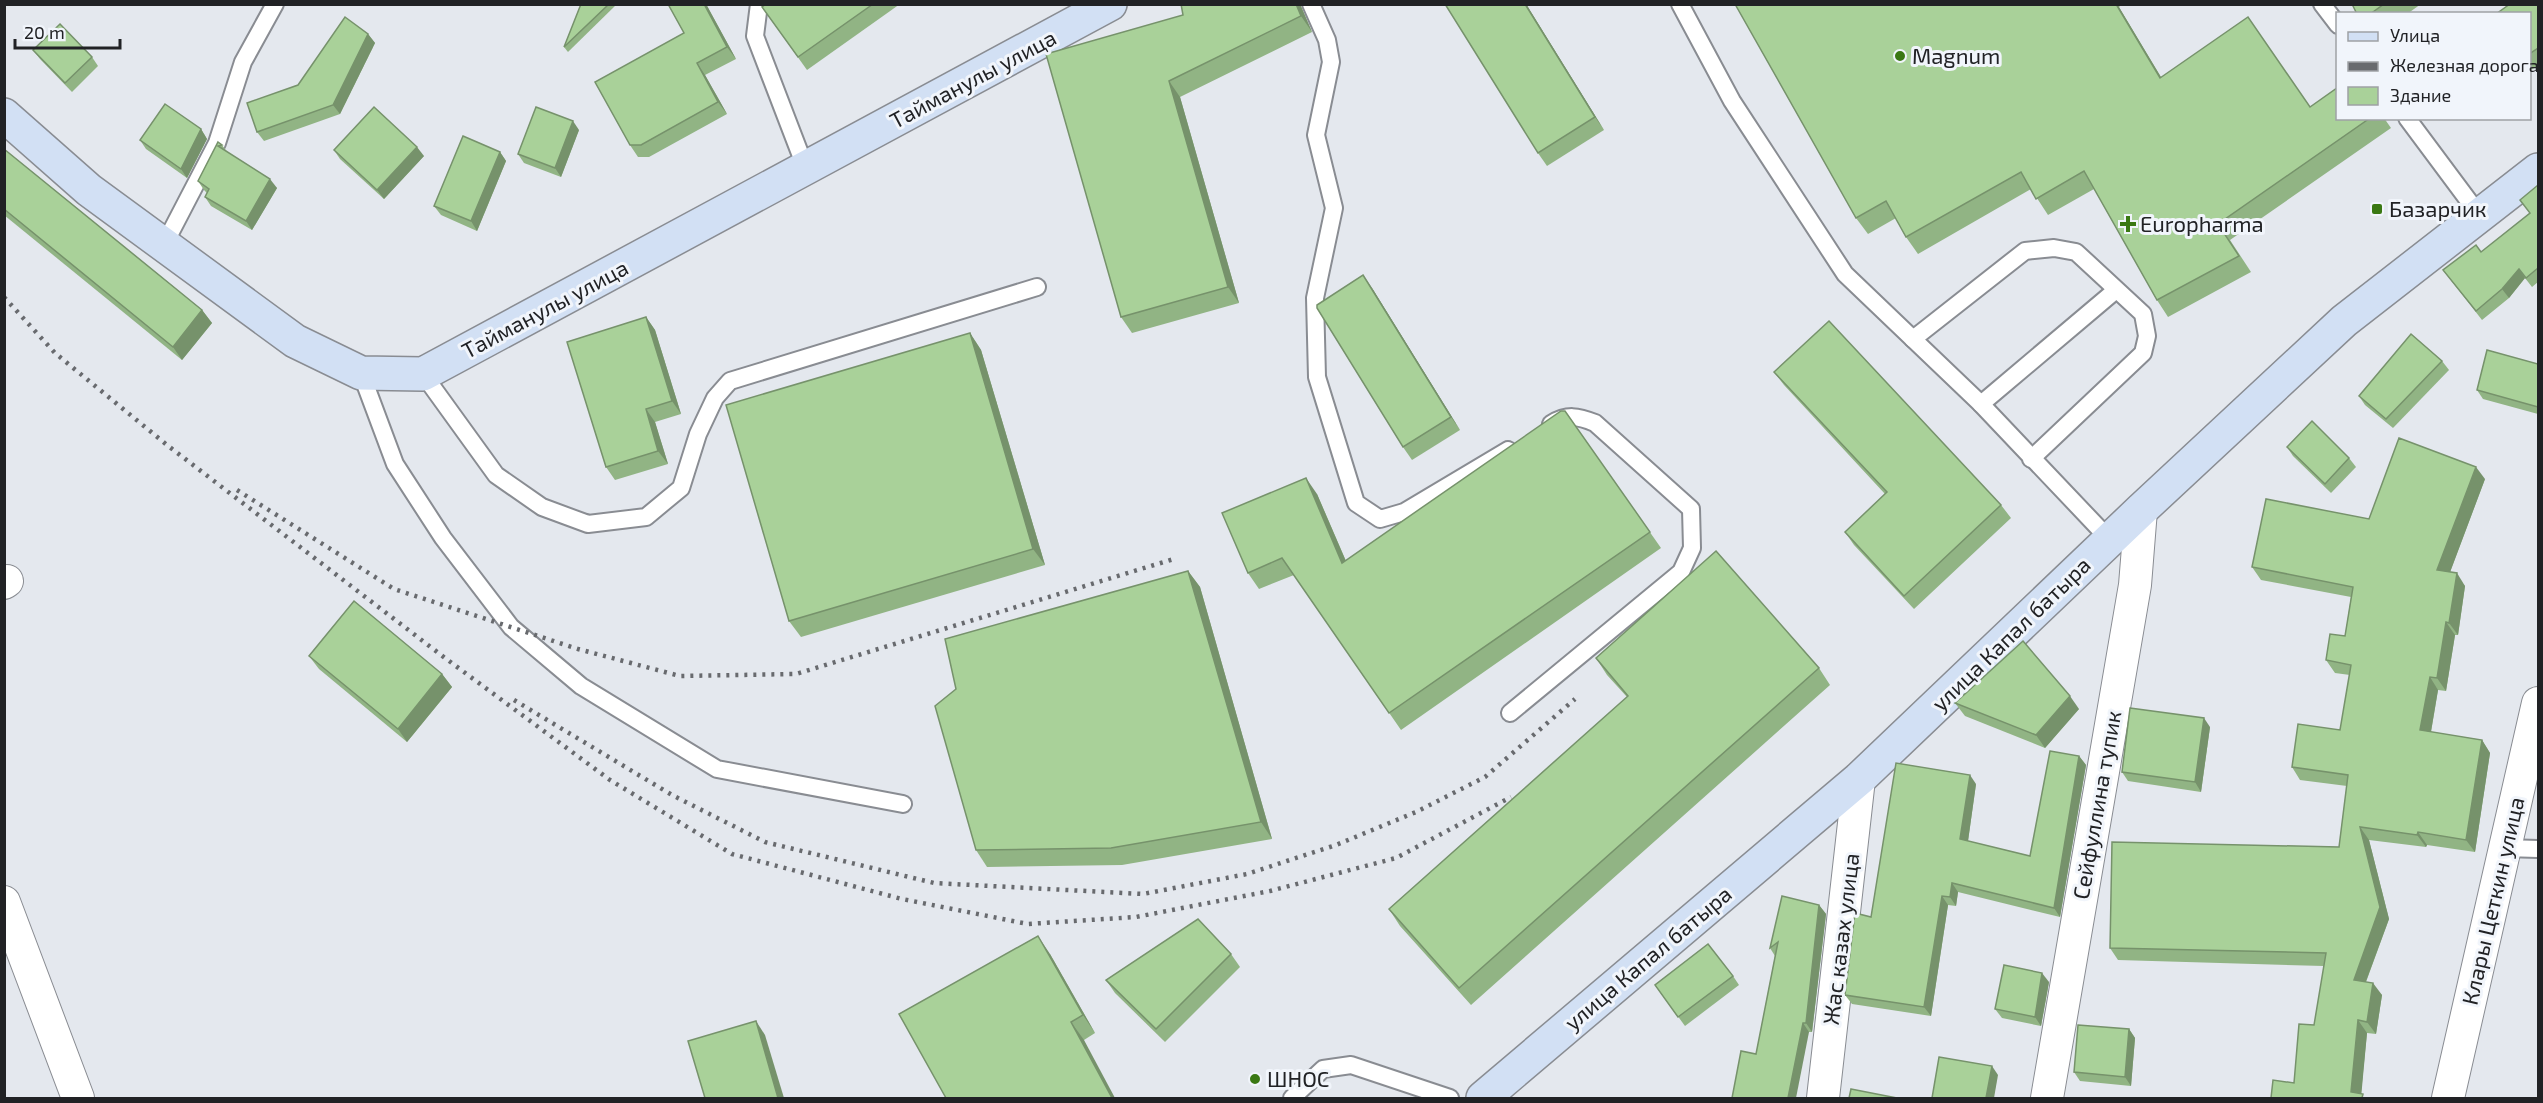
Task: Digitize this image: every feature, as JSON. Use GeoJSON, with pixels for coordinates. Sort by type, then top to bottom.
{"type":"FeatureCollection","features":[{"type":"Feature","properties":{"kind":"main road","name":"Тайманулы улица"},"geometry":{"type":"LineString","coordinates":[[4,115],[89,190],[295,341],[361,373],[423,374],[1110,4]]}},
{"type":"Feature","properties":{"kind":"main road","name":"улица Капал батыра"},"geometry":{"type":"LineString","coordinates":[[1483,1098],[1859,779],[2141,510],[2344,321],[2538,170]]}},
{"type":"Feature","properties":{"kind":"street","name":"Сейфуллина тупик"},"geometry":{"type":"LineString","coordinates":[[2047,1098],[2135,585],[2141,510]]}},
{"type":"Feature","properties":{"kind":"street","name":"Клары Цеткин улица"},"geometry":{"type":"LineString","coordinates":[[2448,1098],[2538,703]]}},
{"type":"Feature","properties":{"kind":"street","name":"Жас казах улица"},"geometry":{"type":"LineString","coordinates":[[1822,1098],[1859,779]]}},
{"type":"Feature","properties":{"kind":"street"},"geometry":{"type":"LineString","coordinates":[[4,902],[78,1098]]}},
{"type":"Feature","properties":{"kind":"lane"},"geometry":{"type":"LineString","coordinates":[[164,244],[217,143],[243,62],[275,4]]}},
{"type":"Feature","properties":{"kind":"lane"},"geometry":{"type":"LineString","coordinates":[[759,4],[755,36],[806,169]]}},
{"type":"Feature","properties":{"kind":"lane"},"geometry":{"type":"LineString","coordinates":[[1311,4],[1328,40],[1331,62],[1316,135],[1334,208],[1315,298],[1317,377],[1356,503],[1380,519],[1404,512],[1522,441]]}},
{"type":"Feature","properties":{"kind":"lane"},"geometry":{"type":"LineString","coordinates":[[1680,4],[1732,101],[1845,274],[1981,404],[2110,540]]}},
{"type":"Feature","properties":{"kind":"lane"},"geometry":{"type":"LineString","coordinates":[[2322,4],[2336,24]]}},
{"type":"Feature","properties":{"kind":"lane"},"geometry":{"type":"LineString","coordinates":[[2408,120],[2480,216]]}},
{"type":"Feature","properties":{"kind":"lane"},"geometry":{"type":"LineString","coordinates":[[1913,339],[2025,251],[2054,248],[2076,252],[2144,314],[2146,336],[2143,353],[2031,459]]}},
{"type":"Feature","properties":{"kind":"lane"},"geometry":{"type":"LineString","coordinates":[[423,374],[496,475],[542,507],[588,524],[646,517],[681,488],[698,434],[715,398],[730,381],[1037,287]]}},
{"type":"Feature","properties":{"kind":"lane"},"geometry":{"type":"LineString","coordinates":[[1981,404],[2116,290]]}},
{"type":"Feature","properties":{"kind":"lane"},"geometry":{"type":"LineString","coordinates":[[361,373],[395,464],[443,538],[511,627],[582,686],[717,769],[903,804]]}},
{"type":"Feature","properties":{"kind":"lane"},"geometry":{"type":"LineString","coordinates":[[1510,712],[1682,572],[1692,548],[1691,510],[1595,423],[1578,416],[1562,418],[1542,430]]}},
{"type":"Feature","properties":{"kind":"lane"},"geometry":{"type":"LineString","coordinates":[[2505,848],[2538,849]]}},
{"type":"Feature","properties":{"kind":"lane"},"geometry":{"type":"LineString","coordinates":[[1292,1098],[1323,1069],[1351,1065],[1450,1098]]}},
{"type":"Feature","properties":{"kind":"building"},"geometry":{"type":"Polygon","coordinates":[[[581,4],[609,4],[564,47],[581,4]]]}},
{"type":"Feature","properties":{"kind":"building"},"geometry":{"type":"Polygon","coordinates":[[[668,4],[704,4],[727,47],[697,63],[718,102],[641,145],[630,145],[595,82],[684,33],[668,4]]]}},
{"type":"Feature","properties":{"kind":"building"},"geometry":{"type":"Polygon","coordinates":[[[766,4],[873,4],[798,57],[762,7],[766,4]]]}},
{"type":"Feature","properties":{"kind":"building"},"geometry":{"type":"Polygon","coordinates":[[[1181,4],[1296,4],[1301,16],[1169,81],[1228,287],[1121,317],[1046,54],[1183,15],[1181,4]]]}},
{"type":"Feature","properties":{"kind":"building"},"geometry":{"type":"Polygon","coordinates":[[[1445,4],[1525,4],[1595,117],[1538,153],[1445,4]]]}},
{"type":"Feature","properties":{"kind":"building"},"geometry":{"type":"Polygon","coordinates":[[[1735,4],[2116,4],[2160,78],[2248,17],[2310,107],[2336,89],[2336,120],[2367,120],[2218,224],[2239,256],[2157,300],[2084,171],[2036,199],[2021,172],[1906,237],[1886,201],[1856,218],[1735,4]]]}},
{"type":"Feature","properties":{"kind":"building"},"geometry":{"type":"Polygon","coordinates":[[[2352,4],[2384,4],[2373,12],[2356,12],[2352,4]]]}},
{"type":"Feature","properties":{"kind":"building"},"geometry":{"type":"Polygon","coordinates":[[[2510,4],[2538,4],[2538,48],[2531,53],[2531,12],[2499,12],[2510,4]]]}},
{"type":"Feature","properties":{"kind":"building"},"geometry":{"type":"Polygon","coordinates":[[[345,17],[368,34],[333,105],[257,132],[247,103],[298,85],[345,17]]]}},
{"type":"Feature","properties":{"kind":"building"},"geometry":{"type":"Polygon","coordinates":[[[60,24],[92,57],[65,83],[33,50],[60,24]]]}},
{"type":"Feature","properties":{"kind":"building"},"geometry":{"type":"Polygon","coordinates":[[[165,104],[201,129],[181,169],[140,140],[165,104]]]}},
{"type":"Feature","properties":{"kind":"building"},"geometry":{"type":"Polygon","coordinates":[[[374,107],[417,147],[377,190],[334,150],[374,107]]]}},
{"type":"Feature","properties":{"kind":"building"},"geometry":{"type":"Polygon","coordinates":[[[536,107],[573,121],[555,168],[518,154],[536,107]]]}},
{"type":"Feature","properties":{"kind":"building"},"geometry":{"type":"Polygon","coordinates":[[[463,136],[500,152],[471,221],[434,206],[463,136]]]}},
{"type":"Feature","properties":{"kind":"building"},"geometry":{"type":"Polygon","coordinates":[[[218,142],[222,145],[218,146],[270,179],[246,221],[205,197],[209,189],[198,181],[218,142]]]}},
{"type":"Feature","properties":{"kind":"building"},"geometry":{"type":"Polygon","coordinates":[[[4,149],[202,310],[173,347],[4,209],[4,149]]]}},
{"type":"Feature","properties":{"kind":"building"},"geometry":{"type":"Polygon","coordinates":[[[2538,185],[2538,268],[2526,278],[2519,269],[2502,289],[2476,311],[2443,270],[2476,245],[2481,252],[2530,213],[2520,200],[2538,185]]]}},
{"type":"Feature","properties":{"kind":"building"},"geometry":{"type":"Polygon","coordinates":[[[1363,275],[1451,417],[1403,447],[1317,308],[1317,305],[1363,275]]]}},
{"type":"Feature","properties":{"kind":"building"},"geometry":{"type":"Polygon","coordinates":[[[646,317],[672,401],[646,409],[658,451],[606,467],[567,342],[646,317]]]}},
{"type":"Feature","properties":{"kind":"building"},"geometry":{"type":"Polygon","coordinates":[[[1829,321],[2001,505],[1904,596],[1845,532],[1887,492],[1774,372],[1829,321]]]}},
{"type":"Feature","properties":{"kind":"building"},"geometry":{"type":"Polygon","coordinates":[[[970,333],[1033,549],[789,621],[726,405],[970,333]]]}},
{"type":"Feature","properties":{"kind":"building"},"geometry":{"type":"Polygon","coordinates":[[[2411,334],[2442,361],[2386,419],[2359,396],[2411,334]]]}},
{"type":"Feature","properties":{"kind":"building"},"geometry":{"type":"Polygon","coordinates":[[[2487,350],[2538,364],[2538,407],[2477,390],[2487,350]]]}},
{"type":"Feature","properties":{"kind":"building"},"geometry":{"type":"Polygon","coordinates":[[[1561,411],[1565,411],[1650,532],[1389,713],[1282,558],[1248,573],[1222,513],[1306,478],[1342,563],[1561,411]]]}},
{"type":"Feature","properties":{"kind":"building"},"geometry":{"type":"Polygon","coordinates":[[[2312,421],[2349,458],[2325,484],[2287,447],[2312,421]]]}},
{"type":"Feature","properties":{"kind":"building"},"geometry":{"type":"Polygon","coordinates":[[[2399,438],[2476,467],[2437,570],[2457,573],[2437,678],[2430,677],[2420,730],[2482,740],[2466,840],[2418,832],[2417,835],[2360,827],[2380,907],[2354,980],[2373,983],[2367,1022],[2358,1020],[2351,1092],[2363,1094],[2362,1098],[2271,1098],[2273,1080],[2294,1083],[2299,1024],[2314,1025],[2326,953],[2110,948],[2112,842],[2339,847],[2348,775],[2292,767],[2298,724],[2340,730],[2351,665],[2326,660],[2330,634],[2345,636],[2353,587],[2252,567],[2266,499],[2369,519],[2399,438]]]}},
{"type":"Feature","properties":{"kind":"building"},"geometry":{"type":"Polygon","coordinates":[[[1716,551],[1819,668],[1459,988],[1389,909],[1628,696],[1596,658],[1716,551]]]}},
{"type":"Feature","properties":{"kind":"building"},"geometry":{"type":"Polygon","coordinates":[[[1188,571],[1261,822],[1111,848],[976,850],[935,706],[956,689],[945,639],[1188,571]]]}},
{"type":"Feature","properties":{"kind":"building"},"geometry":{"type":"Polygon","coordinates":[[[354,601],[442,674],[398,729],[309,656],[354,601]]]}},
{"type":"Feature","properties":{"kind":"building"},"geometry":{"type":"Polygon","coordinates":[[[2023,641],[2070,696],[2036,735],[1955,703],[2023,641]]]}},
{"type":"Feature","properties":{"kind":"building"},"geometry":{"type":"Polygon","coordinates":[[[2130,708],[2204,718],[2195,782],[2122,772],[2130,708]]]}},
{"type":"Feature","properties":{"kind":"building"},"geometry":{"type":"Polygon","coordinates":[[[2050,751],[2079,756],[2054,908],[1952,883],[1950,897],[1942,896],[1924,1007],[1845,995],[1855,913],[1871,917],[1896,763],[1970,775],[1960,839],[2030,856],[2050,751]]]}},
{"type":"Feature","properties":{"kind":"building"},"geometry":{"type":"Polygon","coordinates":[[[1782,896],[1819,905],[1806,1023],[1803,1023],[1788,1098],[1732,1098],[1741,1051],[1756,1054],[1778,942],[1770,948],[1782,896]]]}},
{"type":"Feature","properties":{"kind":"building"},"geometry":{"type":"Polygon","coordinates":[[[1198,919],[1231,954],[1156,1029],[1106,980],[1198,919]]]}},
{"type":"Feature","properties":{"kind":"building"},"geometry":{"type":"Polygon","coordinates":[[[1038,936],[1083,1015],[1071,1022],[1112,1098],[946,1098],[899,1014],[1038,936]]]}},
{"type":"Feature","properties":{"kind":"building"},"geometry":{"type":"Polygon","coordinates":[[[1708,944],[1733,976],[1678,1017],[1655,985],[1708,944]]]}},
{"type":"Feature","properties":{"kind":"building"},"geometry":{"type":"Polygon","coordinates":[[[2004,965],[2042,973],[2035,1017],[1995,1009],[2004,965]]]}},
{"type":"Feature","properties":{"kind":"building"},"geometry":{"type":"Polygon","coordinates":[[[756,1021],[778,1098],[705,1098],[688,1041],[756,1021]]]}},
{"type":"Feature","properties":{"kind":"building"},"geometry":{"type":"Polygon","coordinates":[[[2078,1025],[2129,1029],[2125,1077],[2074,1072],[2078,1025]]]}},
{"type":"Feature","properties":{"kind":"building"},"geometry":{"type":"Polygon","coordinates":[[[1939,1057],[1992,1066],[1986,1098],[1932,1098],[1939,1057]]]}},
{"type":"Feature","properties":{"kind":"building"},"geometry":{"type":"Polygon","coordinates":[[[1851,1089],[1897,1098],[1849,1098],[1851,1089]]]}},
{"type":"Feature","properties":{"kind":"railway"},"geometry":{"type":"LineString","coordinates":[[4,297],[55,353],[167,445],[445,658],[610,780],[732,854],[902,899],[1028,924],[1136,917],[1270,891],[1396,858],[1511,797]]}},
{"type":"Feature","properties":{"kind":"railway"},"geometry":{"type":"LineString","coordinates":[[237,490],[394,589],[578,649],[680,676],[796,674],[1177,558]]}},
{"type":"Feature","properties":{"kind":"railway"},"geometry":{"type":"LineString","coordinates":[[514,700],[672,795],[765,842],[934,883],[1143,894],[1247,874],[1336,845],[1416,812],[1485,777],[1575,699]]}},
{"type":"Feature","properties":{"kind":"place","name":"Magnum"},"geometry":{"type":"Point","coordinates":[1900,56]}},
{"type":"Feature","properties":{"kind":"place","name":"Базарчик"},"geometry":{"type":"Point","coordinates":[2377,209]}},
{"type":"Feature","properties":{"kind":"place","name":"Europharma"},"geometry":{"type":"Point","coordinates":[2128,224]}},
{"type":"Feature","properties":{"kind":"place","name":"ШНОС"},"geometry":{"type":"Point","coordinates":[1255,1079]}}]}
